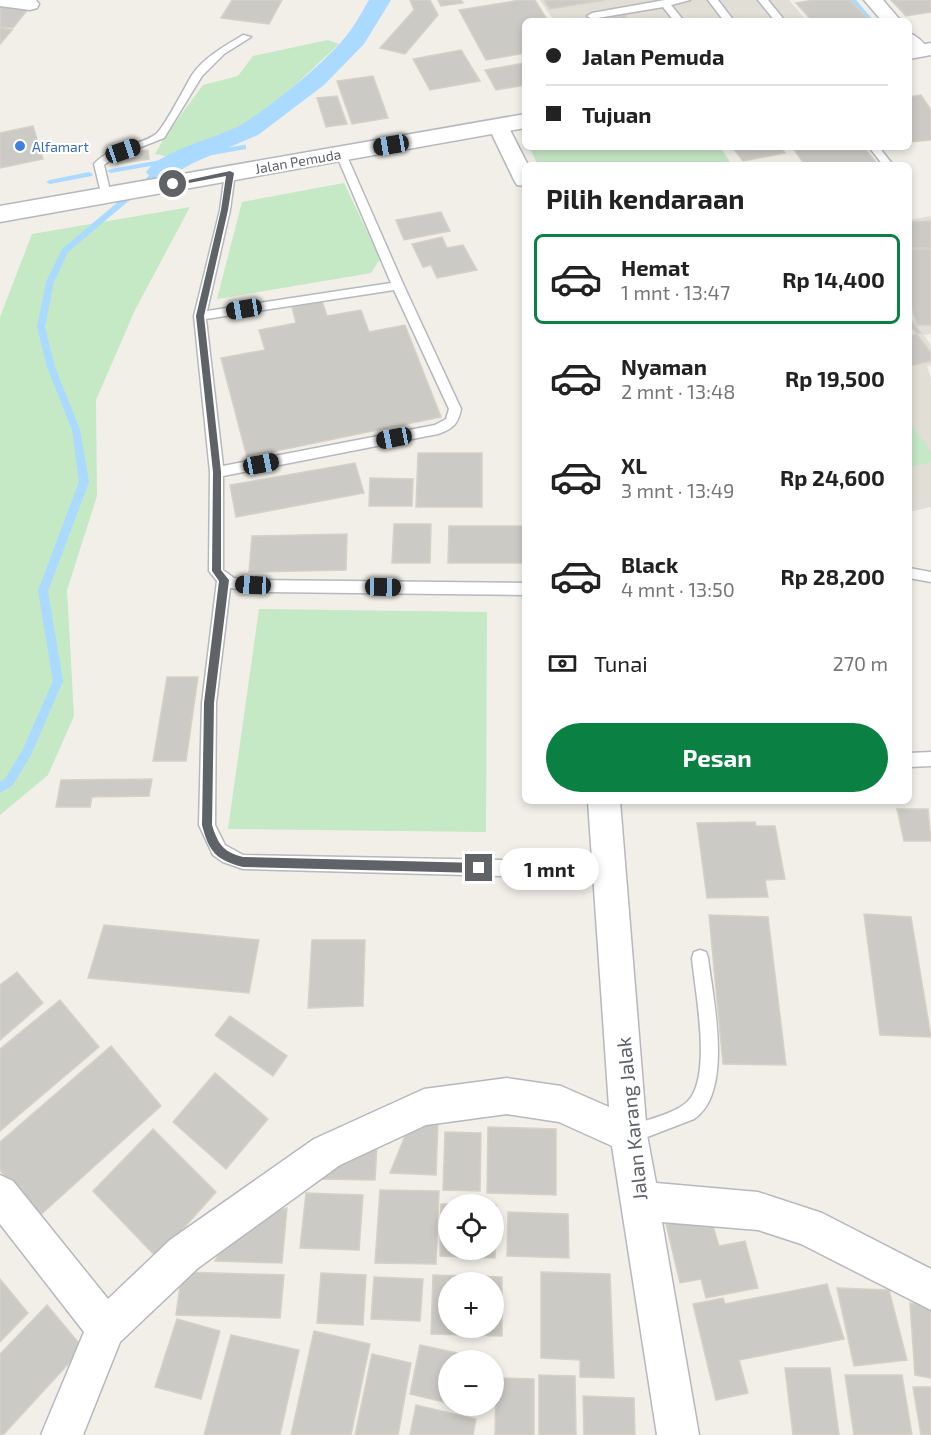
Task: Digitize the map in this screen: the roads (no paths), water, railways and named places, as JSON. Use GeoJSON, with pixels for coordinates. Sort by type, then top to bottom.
{"type":"FeatureCollection","features":[{"type":"Feature","properties":{"kind":"street"},"geometry":{"type":"LineString","coordinates":[[0,0],[30,4]]}},
{"type":"Feature","properties":{"kind":"street"},"geometry":{"type":"LineString","coordinates":[[873,0],[889,18]]}},
{"type":"Feature","properties":{"kind":"street","name":"Jalan Pemuda"},"geometry":{"type":"LineString","coordinates":[[0,214],[522,122]]}},
{"type":"Feature","properties":{"kind":"street"},"geometry":{"type":"LineString","coordinates":[[498,126],[522,174]]}},
{"type":"Feature","properties":{"kind":"street","name":"Jalan Karang Jalak"},"geometry":{"type":"LineString","coordinates":[[604,804],[629,1135],[678,1435]]}},
{"type":"Feature","properties":{"kind":"street"},"geometry":{"type":"LineString","coordinates":[[62,1435],[106,1328],[184,1254],[327,1152],[423,1107],[507,1096],[561,1104],[629,1135]]}},
{"type":"Feature","properties":{"kind":"street"},"geometry":{"type":"LineString","coordinates":[[0,1194],[106,1328]]}},
{"type":"Feature","properties":{"kind":"street"},"geometry":{"type":"LineString","coordinates":[[639,1201],[758,1211],[808,1227],[931,1290]]}},
{"type":"Feature","properties":{"kind":"lane"},"geometry":{"type":"LineString","coordinates":[[592,16],[685,0]]}},
{"type":"Feature","properties":{"kind":"lane"},"geometry":{"type":"LineString","coordinates":[[713,0],[727,18]]}},
{"type":"Feature","properties":{"kind":"lane"},"geometry":{"type":"LineString","coordinates":[[763,0],[778,18]]}},
{"type":"Feature","properties":{"kind":"lane"},"geometry":{"type":"LineString","coordinates":[[665,3],[677,18]]}},
{"type":"Feature","properties":{"kind":"lane"},"geometry":{"type":"LineString","coordinates":[[116,194],[99,164],[111,155],[160,136],[198,74],[221,52],[246,37]]}},
{"type":"Feature","properties":{"kind":"lane"},"geometry":{"type":"LineString","coordinates":[[876,150],[886,162]]}},
{"type":"Feature","properties":{"kind":"lane"},"geometry":{"type":"LineString","coordinates":[[217,472],[438,429],[452,422],[455,409],[340,154]]}},
{"type":"Feature","properties":{"kind":"lane"},"geometry":{"type":"LineString","coordinates":[[225,174],[225,210],[200,316],[217,472],[216,571],[224,580],[266,586],[522,589]]}},
{"type":"Feature","properties":{"kind":"lane"},"geometry":{"type":"LineString","coordinates":[[200,316],[398,286]]}},
{"type":"Feature","properties":{"kind":"lane"},"geometry":{"type":"LineString","coordinates":[[912,573],[931,577]]}},
{"type":"Feature","properties":{"kind":"lane"},"geometry":{"type":"LineString","coordinates":[[224,580],[209,703],[207,825],[211,840],[224,857],[243,862],[502,868]]}},
{"type":"Feature","properties":{"kind":"lane"},"geometry":{"type":"LineString","coordinates":[[912,760],[931,759]]}},
{"type":"Feature","properties":{"kind":"lane"},"geometry":{"type":"LineString","coordinates":[[629,1135],[692,1110],[706,1092],[709,1054],[700,958]]}},
{"type":"Feature","properties":{"kind":"waterway"},"geometry":{"type":"LineString","coordinates":[[159,172],[184,158],[249,130],[316,80],[356,39],[380,0]]}},
{"type":"Feature","properties":{"kind":"waterway"},"geometry":{"type":"LineString","coordinates":[[852,0],[868,18]]}},
{"type":"Feature","properties":{"kind":"waterway"},"geometry":{"type":"LineString","coordinates":[[111,171],[243,147]]}},
{"type":"Feature","properties":{"kind":"waterway"},"geometry":{"type":"LineString","coordinates":[[0,788],[9,782],[27,752],[58,681],[43,591],[84,482],[76,430],[51,367],[41,327],[50,282],[65,251],[159,172]]}},
{"type":"Feature","properties":{"kind":"waterway"},"geometry":{"type":"LineString","coordinates":[[50,182],[89,174]]}},
{"type":"Feature","properties":{"kind":"place","name":"Alfamart"},"geometry":{"type":"Point","coordinates":[20,146]}}]}
